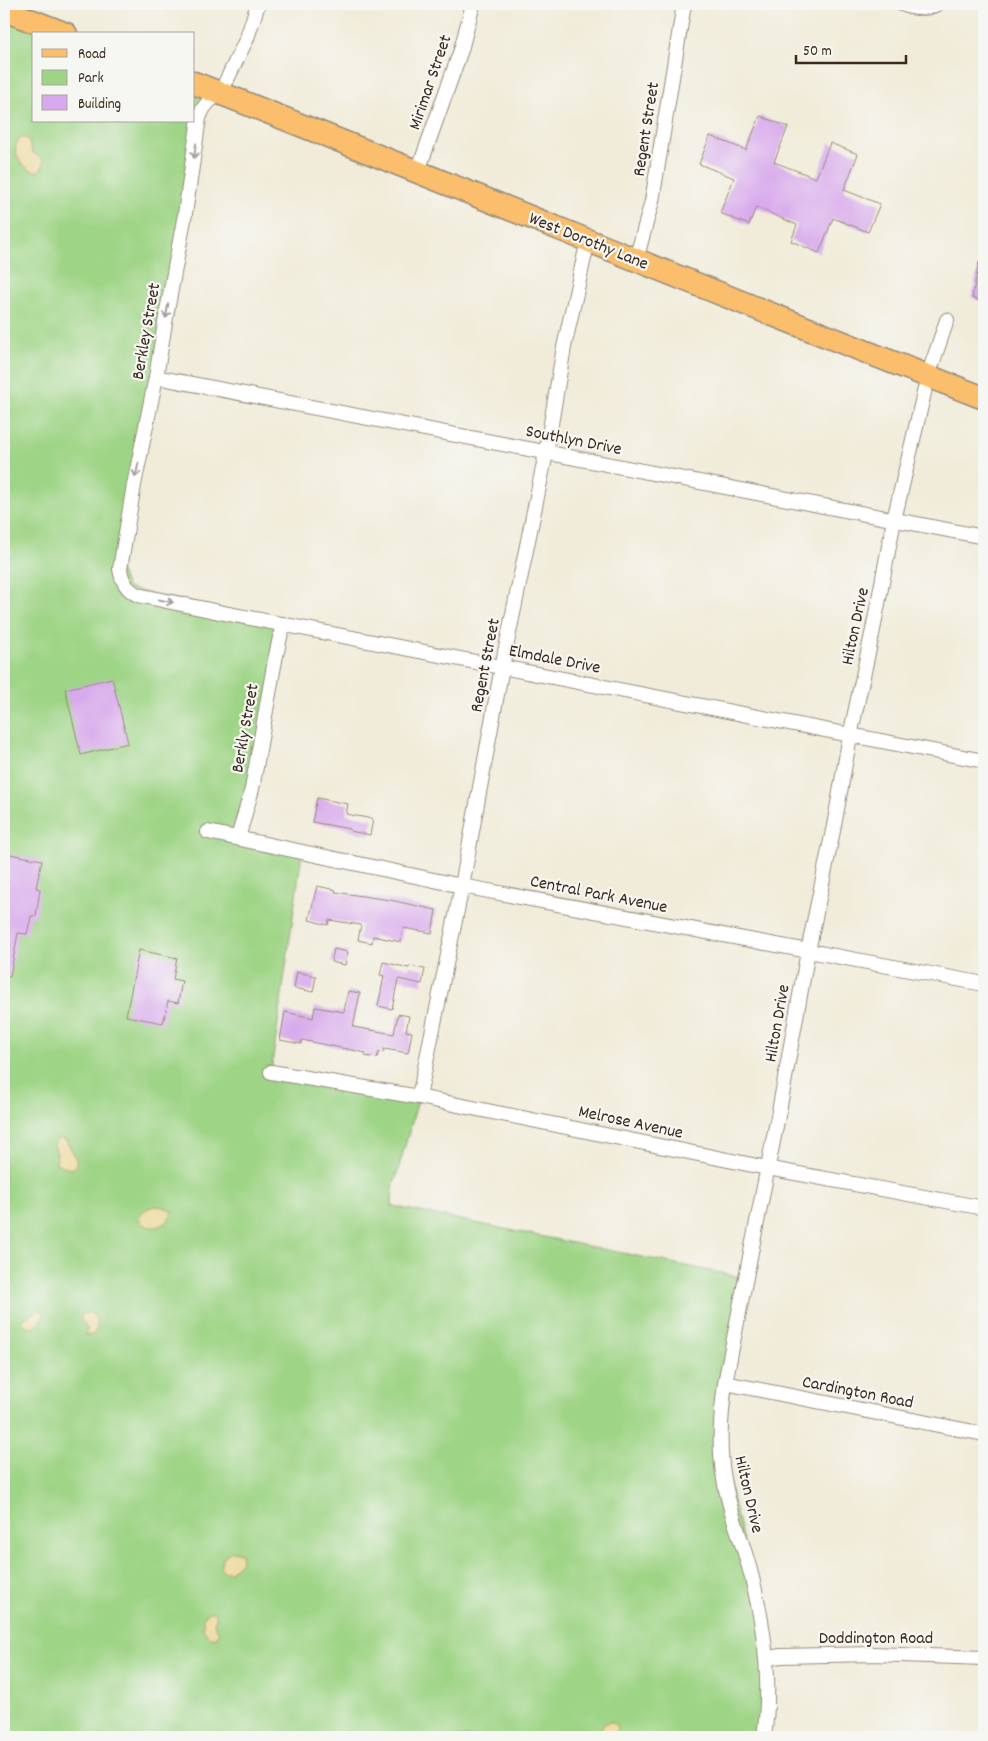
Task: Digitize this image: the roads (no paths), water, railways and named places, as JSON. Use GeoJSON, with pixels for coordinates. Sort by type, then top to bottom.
{"type":"FeatureCollection","features":[{"type":"Feature","properties":{"kind":"main road"},"geometry":{"type":"LineString","coordinates":[[4,10],[61,32]]}},
{"type":"Feature","properties":{"kind":"main road","name":"West Dorothy Lane"},"geometry":{"type":"LineString","coordinates":[[195,83],[984,398]]}},
{"type":"Feature","properties":{"kind":"street"},"geometry":{"type":"LineString","coordinates":[[220,94],[247,38],[258,4]]}},
{"type":"Feature","properties":{"kind":"street","name":"Mirimar Street"},"geometry":{"type":"LineString","coordinates":[[418,171],[461,50],[474,4]]}},
{"type":"Feature","properties":{"kind":"street","name":"Regent Street"},"geometry":{"type":"LineString","coordinates":[[636,260],[652,201],[684,4]]}},
{"type":"Feature","properties":{"kind":"street"},"geometry":{"type":"LineString","coordinates":[[902,4],[920,9],[937,4]]}},
{"type":"Feature","properties":{"kind":"street","name":"Berkley Street"},"geometry":{"type":"LineString","coordinates":[[123,582],[120,569],[126,532],[186,214],[199,118],[203,109],[210,101],[220,94]]}},
{"type":"Feature","properties":{"kind":"street","name":"Regent Street"},"geometry":{"type":"LineString","coordinates":[[420,1097],[462,886],[502,666],[546,453],[564,347],[588,240]]}},
{"type":"Feature","properties":{"kind":"street","name":"Hilton Drive"},"geometry":{"type":"LineString","coordinates":[[764,1737],[768,1689],[763,1625],[751,1573],[730,1505],[724,1478],[720,1450],[720,1422],[725,1384],[780,1106],[808,951],[894,520],[928,376],[947,320]]}},
{"type":"Feature","properties":{"kind":"street","name":"Southlyn Drive"},"geometry":{"type":"LineString","coordinates":[[156,377],[984,537]]}},
{"type":"Feature","properties":{"kind":"street","name":"Elmdale Drive"},"geometry":{"type":"LineString","coordinates":[[123,582],[127,588],[138,595],[224,613],[984,761]]}},
{"type":"Feature","properties":{"kind":"street","name":"Berkly Street"},"geometry":{"type":"LineString","coordinates":[[238,838],[252,789],[283,624]]}},
{"type":"Feature","properties":{"kind":"street","name":"Central Park Avenue"},"geometry":{"type":"LineString","coordinates":[[208,832],[462,886],[984,984]]}},
{"type":"Feature","properties":{"kind":"street","name":"Melrose Avenue"},"geometry":{"type":"LineString","coordinates":[[270,1072],[420,1097],[767,1168],[984,1208]]}},
{"type":"Feature","properties":{"kind":"street","name":"Cardington Road"},"geometry":{"type":"LineString","coordinates":[[725,1384],[984,1434]]}},
{"type":"Feature","properties":{"kind":"street","name":"Doddington Road"},"geometry":{"type":"LineString","coordinates":[[767,1658],[873,1654],[984,1658]]}}]}
